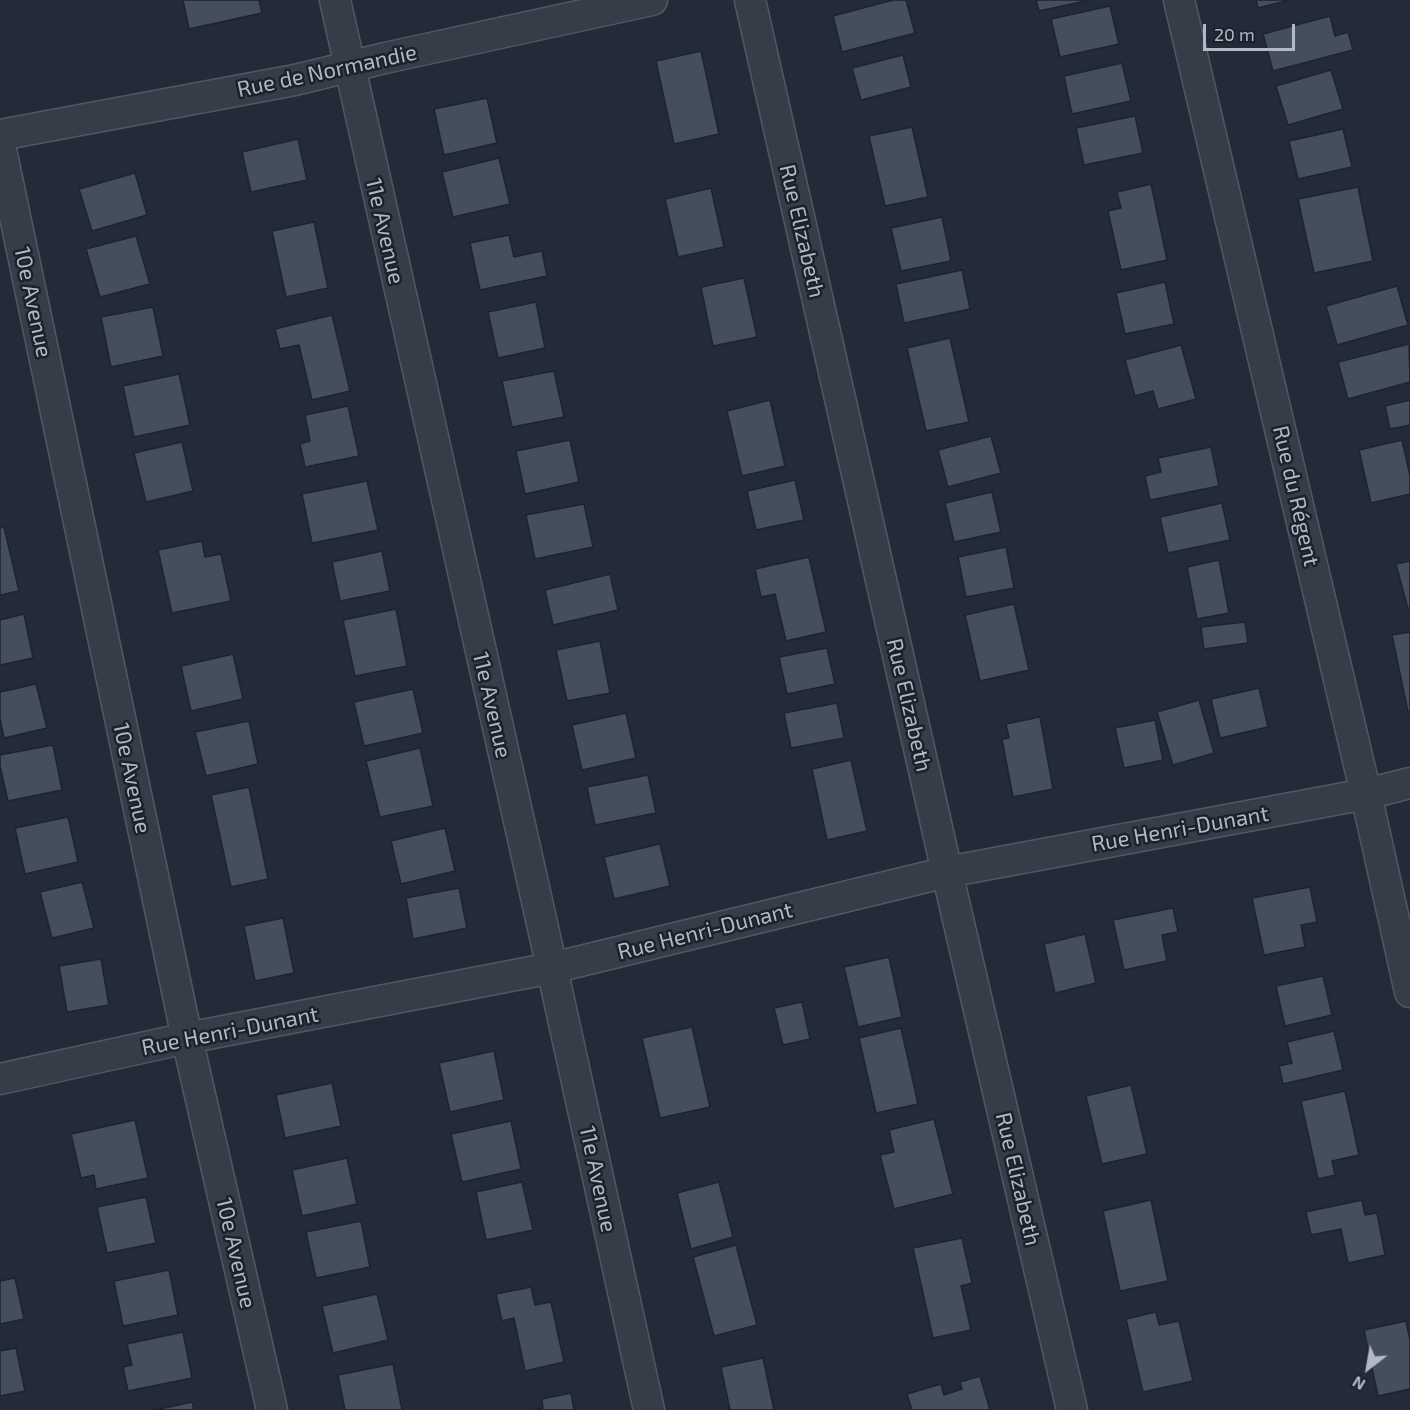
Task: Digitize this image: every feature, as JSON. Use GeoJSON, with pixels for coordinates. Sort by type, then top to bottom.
{"type":"FeatureCollection","features":[{"type":"Feature","properties":{"kind":"street","name":"11e Avenue"},"geometry":{"type":"LineString","coordinates":[[334,0],[649,1410]]}},
{"type":"Feature","properties":{"kind":"street","name":"Rue de Normandie"},"geometry":{"type":"LineString","coordinates":[[0,135],[295,80],[348,66],[652,0]]}},
{"type":"Feature","properties":{"kind":"street","name":"Rue Elizabeth"},"geometry":{"type":"LineString","coordinates":[[750,0],[947,872],[1072,1410]]}},
{"type":"Feature","properties":{"kind":"street","name":"Rue du Régent"},"geometry":{"type":"LineString","coordinates":[[1179,0],[1366,794],[1410,992]]}},
{"type":"Feature","properties":{"kind":"street","name":"10e Avenue"},"geometry":{"type":"LineString","coordinates":[[0,145],[187,1038],[272,1410]]}},
{"type":"Feature","properties":{"kind":"street","name":"Rue Henri-Dunant"},"geometry":{"type":"LineString","coordinates":[[0,1079],[187,1038],[552,968],[947,872],[1366,794],[1410,783]]}},
{"type":"Feature","properties":{"kind":"building"},"geometry":{"type":"Polygon","coordinates":[[[183,0],[259,0],[262,13],[189,29],[183,0]]]}},
{"type":"Feature","properties":{"kind":"building"},"geometry":{"type":"Polygon","coordinates":[[[893,0],[906,0],[915,33],[842,52],[833,16],[893,0]]]}},
{"type":"Feature","properties":{"kind":"building"},"geometry":{"type":"Polygon","coordinates":[[[1036,0],[1090,0],[1039,11],[1036,0]]]}},
{"type":"Feature","properties":{"kind":"building"},"geometry":{"type":"Polygon","coordinates":[[[1256,0],[1290,0],[1258,8],[1256,0]]]}},
{"type":"Feature","properties":{"kind":"building"},"geometry":{"type":"Polygon","coordinates":[[[1110,6],[1119,44],[1060,57],[1051,19],[1110,6]]]}},
{"type":"Feature","properties":{"kind":"building"},"geometry":{"type":"Polygon","coordinates":[[[1330,16],[1335,36],[1348,32],[1353,50],[1273,71],[1263,34],[1330,16]]]}},
{"type":"Feature","properties":{"kind":"building"},"geometry":{"type":"Polygon","coordinates":[[[701,51],[719,134],[674,144],[656,61],[701,51]]]}},
{"type":"Feature","properties":{"kind":"building"},"geometry":{"type":"Polygon","coordinates":[[[903,55],[911,87],[861,100],[852,68],[903,55]]]}},
{"type":"Feature","properties":{"kind":"building"},"geometry":{"type":"Polygon","coordinates":[[[1122,63],[1131,101],[1072,114],[1064,76],[1122,63]]]}},
{"type":"Feature","properties":{"kind":"building"},"geometry":{"type":"Polygon","coordinates":[[[1331,70],[1343,109],[1288,125],[1276,86],[1331,70]]]}},
{"type":"Feature","properties":{"kind":"building"},"geometry":{"type":"Polygon","coordinates":[[[487,98],[497,143],[444,155],[434,109],[487,98]]]}},
{"type":"Feature","properties":{"kind":"building"},"geometry":{"type":"Polygon","coordinates":[[[1135,116],[1143,153],[1084,165],[1076,128],[1135,116]]]}},
{"type":"Feature","properties":{"kind":"building"},"geometry":{"type":"Polygon","coordinates":[[[912,127],[928,197],[885,206],[869,136],[912,127]]]}},
{"type":"Feature","properties":{"kind":"building"},"geometry":{"type":"Polygon","coordinates":[[[1343,129],[1352,167],[1298,179],[1289,141],[1343,129]]]}},
{"type":"Feature","properties":{"kind":"building"},"geometry":{"type":"Polygon","coordinates":[[[298,139],[307,180],[251,192],[242,152],[298,139]]]}},
{"type":"Feature","properties":{"kind":"building"},"geometry":{"type":"Polygon","coordinates":[[[499,158],[510,204],[453,217],[442,172],[499,158]]]}},
{"type":"Feature","properties":{"kind":"building"},"geometry":{"type":"Polygon","coordinates":[[[135,173],[147,215],[92,231],[79,189],[135,173]]]}},
{"type":"Feature","properties":{"kind":"building"},"geometry":{"type":"Polygon","coordinates":[[[1151,184],[1167,260],[1121,270],[1108,211],[1121,208],[1117,192],[1151,184]]]}},
{"type":"Feature","properties":{"kind":"building"},"geometry":{"type":"Polygon","coordinates":[[[1358,187],[1373,261],[1314,273],[1298,199],[1358,187]]]}},
{"type":"Feature","properties":{"kind":"building"},"geometry":{"type":"Polygon","coordinates":[[[711,188],[724,247],[678,257],[665,199],[711,188]]]}},
{"type":"Feature","properties":{"kind":"building"},"geometry":{"type":"Polygon","coordinates":[[[942,217],[951,261],[901,271],[891,228],[942,217]]]}},
{"type":"Feature","properties":{"kind":"building"},"geometry":{"type":"Polygon","coordinates":[[[314,222],[328,288],[286,297],[272,231],[314,222]]]}},
{"type":"Feature","properties":{"kind":"building"},"geometry":{"type":"Polygon","coordinates":[[[509,235],[514,257],[542,251],[547,276],[480,290],[470,243],[509,235]]]}},
{"type":"Feature","properties":{"kind":"building"},"geometry":{"type":"Polygon","coordinates":[[[136,236],[150,284],[100,297],[86,249],[136,236]]]}},
{"type":"Feature","properties":{"kind":"building"},"geometry":{"type":"Polygon","coordinates":[[[962,270],[970,309],[904,323],[896,284],[962,270]]]}},
{"type":"Feature","properties":{"kind":"building"},"geometry":{"type":"Polygon","coordinates":[[[744,278],[757,337],[713,346],[701,287],[744,278]]]}},
{"type":"Feature","properties":{"kind":"building"},"geometry":{"type":"Polygon","coordinates":[[[1165,282],[1174,324],[1125,334],[1116,293],[1165,282]]]}},
{"type":"Feature","properties":{"kind":"building"},"geometry":{"type":"Polygon","coordinates":[[[1397,286],[1408,325],[1337,345],[1326,306],[1397,286]]]}},
{"type":"Feature","properties":{"kind":"building"},"geometry":{"type":"Polygon","coordinates":[[[536,302],[545,348],[498,358],[488,312],[536,302]]]}},
{"type":"Feature","properties":{"kind":"building"},"geometry":{"type":"Polygon","coordinates":[[[153,307],[163,356],[111,367],[101,317],[153,307]]]}},
{"type":"Feature","properties":{"kind":"building"},"geometry":{"type":"Polygon","coordinates":[[[332,315],[350,391],[312,400],[299,345],[280,349],[275,329],[332,315]]]}},
{"type":"Feature","properties":{"kind":"building"},"geometry":{"type":"Polygon","coordinates":[[[950,338],[969,422],[926,431],[907,348],[950,338]]]}},
{"type":"Feature","properties":{"kind":"building"},"geometry":{"type":"Polygon","coordinates":[[[1409,344],[1410,382],[1348,399],[1338,362],[1409,344]]]}},
{"type":"Feature","properties":{"kind":"building"},"geometry":{"type":"Polygon","coordinates":[[[1181,345],[1196,399],[1158,409],[1153,391],[1135,396],[1125,360],[1181,345]]]}},
{"type":"Feature","properties":{"kind":"building"},"geometry":{"type":"Polygon","coordinates":[[[554,371],[564,417],[512,427],[502,381],[554,371]]]}},
{"type":"Feature","properties":{"kind":"building"},"geometry":{"type":"Polygon","coordinates":[[[179,374],[190,425],[134,437],[123,386],[179,374]]]}},
{"type":"Feature","properties":{"kind":"building"},"geometry":{"type":"Polygon","coordinates":[[[770,400],[785,466],[742,476],[727,411],[770,400]]]}},
{"type":"Feature","properties":{"kind":"building"},"geometry":{"type":"Polygon","coordinates":[[[1410,400],[1410,425],[1390,429],[1385,406],[1410,400]]]}},
{"type":"Feature","properties":{"kind":"building"},"geometry":{"type":"Polygon","coordinates":[[[348,406],[359,456],[305,467],[300,444],[310,441],[305,415],[348,406]]]}},
{"type":"Feature","properties":{"kind":"building"},"geometry":{"type":"Polygon","coordinates":[[[991,436],[1001,473],[948,487],[938,450],[991,436]]]}},
{"type":"Feature","properties":{"kind":"building"},"geometry":{"type":"Polygon","coordinates":[[[570,440],[579,482],[525,494],[516,451],[570,440]]]}},
{"type":"Feature","properties":{"kind":"building"},"geometry":{"type":"Polygon","coordinates":[[[1402,440],[1410,476],[1410,494],[1371,503],[1359,450],[1402,440]]]}},
{"type":"Feature","properties":{"kind":"building"},"geometry":{"type":"Polygon","coordinates":[[[182,442],[193,491],[146,502],[134,453],[182,442]]]}},
{"type":"Feature","properties":{"kind":"building"},"geometry":{"type":"Polygon","coordinates":[[[1211,447],[1219,486],[1150,500],[1145,476],[1161,472],[1158,458],[1211,447]]]}},
{"type":"Feature","properties":{"kind":"building"},"geometry":{"type":"Polygon","coordinates":[[[795,480],[804,520],[756,530],[747,491],[795,480]]]}},
{"type":"Feature","properties":{"kind":"building"},"geometry":{"type":"Polygon","coordinates":[[[367,481],[378,530],[312,543],[302,494],[367,481]]]}},
{"type":"Feature","properties":{"kind":"building"},"geometry":{"type":"Polygon","coordinates":[[[992,492],[1001,532],[954,542],[945,503],[992,492]]]}},
{"type":"Feature","properties":{"kind":"building"},"geometry":{"type":"Polygon","coordinates":[[[1222,503],[1230,540],[1168,553],[1160,517],[1222,503]]]}},
{"type":"Feature","properties":{"kind":"building"},"geometry":{"type":"Polygon","coordinates":[[[584,504],[593,547],[535,559],[526,515],[584,504]]]}},
{"type":"Feature","properties":{"kind":"building"},"geometry":{"type":"Polygon","coordinates":[[[4,527],[19,591],[0,595],[0,528],[4,527]]]}},
{"type":"Feature","properties":{"kind":"building"},"geometry":{"type":"Polygon","coordinates":[[[202,541],[205,557],[221,554],[231,601],[172,613],[158,550],[202,541]]]}},
{"type":"Feature","properties":{"kind":"building"},"geometry":{"type":"Polygon","coordinates":[[[1006,547],[1014,588],[966,597],[958,557],[1006,547]]]}},
{"type":"Feature","properties":{"kind":"building"},"geometry":{"type":"Polygon","coordinates":[[[382,551],[390,591],[340,601],[332,562],[382,551]]]}},
{"type":"Feature","properties":{"kind":"building"},"geometry":{"type":"Polygon","coordinates":[[[809,557],[826,632],[786,641],[775,594],[761,597],[755,569],[809,557]]]}},
{"type":"Feature","properties":{"kind":"building"},"geometry":{"type":"Polygon","coordinates":[[[1219,560],[1229,613],[1197,619],[1187,567],[1219,560]]]}},
{"type":"Feature","properties":{"kind":"building"},"geometry":{"type":"Polygon","coordinates":[[[1410,561],[1410,608],[1408,609],[1396,564],[1410,561]]]}},
{"type":"Feature","properties":{"kind":"building"},"geometry":{"type":"Polygon","coordinates":[[[610,574],[618,610],[553,625],[545,590],[610,574]]]}},
{"type":"Feature","properties":{"kind":"building"},"geometry":{"type":"Polygon","coordinates":[[[1014,604],[1029,670],[980,681],[965,615],[1014,604]]]}},
{"type":"Feature","properties":{"kind":"building"},"geometry":{"type":"Polygon","coordinates":[[[396,609],[407,666],[355,676],[343,620],[396,609]]]}},
{"type":"Feature","properties":{"kind":"building"},"geometry":{"type":"Polygon","coordinates":[[[24,614],[33,658],[0,665],[0,620],[24,614]]]}},
{"type":"Feature","properties":{"kind":"building"},"geometry":{"type":"Polygon","coordinates":[[[1245,622],[1248,643],[1204,649],[1201,627],[1245,622]]]}},
{"type":"Feature","properties":{"kind":"building"},"geometry":{"type":"Polygon","coordinates":[[[1410,632],[1410,712],[1408,712],[1392,635],[1410,632]]]}},
{"type":"Feature","properties":{"kind":"building"},"geometry":{"type":"Polygon","coordinates":[[[600,641],[610,693],[567,701],[556,650],[600,641]]]}},
{"type":"Feature","properties":{"kind":"building"},"geometry":{"type":"Polygon","coordinates":[[[827,648],[835,684],[787,694],[779,657],[827,648]]]}},
{"type":"Feature","properties":{"kind":"building"},"geometry":{"type":"Polygon","coordinates":[[[233,654],[243,699],[191,711],[181,666],[233,654]]]}},
{"type":"Feature","properties":{"kind":"building"},"geometry":{"type":"Polygon","coordinates":[[[36,684],[47,728],[4,738],[0,719],[0,692],[36,684]]]}},
{"type":"Feature","properties":{"kind":"building"},"geometry":{"type":"Polygon","coordinates":[[[1259,688],[1268,727],[1220,738],[1211,699],[1259,688]]]}},
{"type":"Feature","properties":{"kind":"building"},"geometry":{"type":"Polygon","coordinates":[[[413,689],[423,733],[364,746],[354,702],[413,689]]]}},
{"type":"Feature","properties":{"kind":"building"},"geometry":{"type":"Polygon","coordinates":[[[1199,700],[1214,753],[1173,765],[1157,712],[1199,700]]]}},
{"type":"Feature","properties":{"kind":"building"},"geometry":{"type":"Polygon","coordinates":[[[837,703],[844,738],[791,748],[784,713],[837,703]]]}},
{"type":"Feature","properties":{"kind":"building"},"geometry":{"type":"Polygon","coordinates":[[[626,713],[636,758],[582,770],[572,725],[626,713]]]}},
{"type":"Feature","properties":{"kind":"building"},"geometry":{"type":"Polygon","coordinates":[[[1040,717],[1053,789],[1013,797],[1002,739],[1009,738],[1006,724],[1040,717]]]}},
{"type":"Feature","properties":{"kind":"building"},"geometry":{"type":"Polygon","coordinates":[[[1155,720],[1163,760],[1124,768],[1115,728],[1155,720]]]}},
{"type":"Feature","properties":{"kind":"building"},"geometry":{"type":"Polygon","coordinates":[[[249,721],[258,764],[206,776],[195,732],[249,721]]]}},
{"type":"Feature","properties":{"kind":"building"},"geometry":{"type":"Polygon","coordinates":[[[53,745],[62,790],[8,801],[0,766],[0,755],[53,745]]]}},
{"type":"Feature","properties":{"kind":"building"},"geometry":{"type":"Polygon","coordinates":[[[420,748],[433,806],[380,817],[366,761],[420,748]]]}},
{"type":"Feature","properties":{"kind":"building"},"geometry":{"type":"Polygon","coordinates":[[[851,760],[867,831],[827,840],[812,769],[851,760]]]}},
{"type":"Feature","properties":{"kind":"building"},"geometry":{"type":"Polygon","coordinates":[[[648,775],[656,813],[595,825],[587,787],[648,775]]]}},
{"type":"Feature","properties":{"kind":"building"},"geometry":{"type":"Polygon","coordinates":[[[249,787],[268,879],[231,887],[211,795],[249,787]]]}},
{"type":"Feature","properties":{"kind":"building"},"geometry":{"type":"Polygon","coordinates":[[[68,817],[78,862],[25,874],[15,828],[68,817]]]}},
{"type":"Feature","properties":{"kind":"building"},"geometry":{"type":"Polygon","coordinates":[[[445,828],[455,871],[401,884],[391,841],[445,828]]]}},
{"type":"Feature","properties":{"kind":"building"},"geometry":{"type":"Polygon","coordinates":[[[660,844],[670,886],[614,899],[604,857],[660,844]]]}},
{"type":"Feature","properties":{"kind":"building"},"geometry":{"type":"Polygon","coordinates":[[[82,882],[94,928],[52,938],[40,892],[82,882]]]}},
{"type":"Feature","properties":{"kind":"building"},"geometry":{"type":"Polygon","coordinates":[[[1310,887],[1317,922],[1301,925],[1305,947],[1264,955],[1252,898],[1310,887]]]}},
{"type":"Feature","properties":{"kind":"building"},"geometry":{"type":"Polygon","coordinates":[[[459,888],[467,928],[413,939],[406,898],[459,888]]]}},
{"type":"Feature","properties":{"kind":"building"},"geometry":{"type":"Polygon","coordinates":[[[1173,908],[1178,932],[1162,935],[1167,961],[1124,970],[1113,920],[1173,908]]]}},
{"type":"Feature","properties":{"kind":"building"},"geometry":{"type":"Polygon","coordinates":[[[283,918],[294,973],[255,981],[244,926],[283,918]]]}},
{"type":"Feature","properties":{"kind":"building"},"geometry":{"type":"Polygon","coordinates":[[[1085,934],[1096,983],[1055,993],[1044,944],[1085,934]]]}},
{"type":"Feature","properties":{"kind":"building"},"geometry":{"type":"Polygon","coordinates":[[[889,957],[902,1017],[858,1027],[844,967],[889,957]]]}},
{"type":"Feature","properties":{"kind":"building"},"geometry":{"type":"Polygon","coordinates":[[[101,959],[109,1005],[67,1012],[59,966],[101,959]]]}},
{"type":"Feature","properties":{"kind":"building"},"geometry":{"type":"Polygon","coordinates":[[[1323,976],[1332,1015],[1285,1026],[1276,986],[1323,976]]]}},
{"type":"Feature","properties":{"kind":"building"},"geometry":{"type":"Polygon","coordinates":[[[802,1002],[810,1039],[783,1045],[774,1008],[802,1002]]]}},
{"type":"Feature","properties":{"kind":"building"},"geometry":{"type":"Polygon","coordinates":[[[692,1027],[710,1107],[660,1118],[642,1038],[692,1027]]]}},
{"type":"Feature","properties":{"kind":"building"},"geometry":{"type":"Polygon","coordinates":[[[901,1028],[918,1104],[876,1113],[859,1038],[901,1028]]]}},
{"type":"Feature","properties":{"kind":"building"},"geometry":{"type":"Polygon","coordinates":[[[1334,1031],[1343,1070],[1283,1084],[1279,1066],[1292,1063],[1287,1042],[1334,1031]]]}},
{"type":"Feature","properties":{"kind":"building"},"geometry":{"type":"Polygon","coordinates":[[[494,1051],[504,1100],[450,1112],[439,1063],[494,1051]]]}},
{"type":"Feature","properties":{"kind":"building"},"geometry":{"type":"Polygon","coordinates":[[[332,1083],[341,1126],[285,1138],[276,1095],[332,1083]]]}},
{"type":"Feature","properties":{"kind":"building"},"geometry":{"type":"Polygon","coordinates":[[[1131,1085],[1147,1154],[1102,1164],[1086,1096],[1131,1085]]]}},
{"type":"Feature","properties":{"kind":"building"},"geometry":{"type":"Polygon","coordinates":[[[1345,1091],[1359,1155],[1332,1161],[1335,1175],[1318,1179],[1301,1101],[1345,1091]]]}},
{"type":"Feature","properties":{"kind":"building"},"geometry":{"type":"Polygon","coordinates":[[[934,1119],[953,1194],[894,1209],[880,1155],[894,1152],[889,1130],[934,1119]]]}},
{"type":"Feature","properties":{"kind":"building"},"geometry":{"type":"Polygon","coordinates":[[[135,1120],[148,1178],[96,1189],[94,1175],[81,1178],[71,1134],[135,1120]]]}},
{"type":"Feature","properties":{"kind":"building"},"geometry":{"type":"Polygon","coordinates":[[[511,1121],[521,1169],[462,1182],[451,1134],[511,1121]]]}},
{"type":"Feature","properties":{"kind":"building"},"geometry":{"type":"Polygon","coordinates":[[[347,1158],[357,1204],[302,1216],[292,1170],[347,1158]]]}},
{"type":"Feature","properties":{"kind":"building"},"geometry":{"type":"Polygon","coordinates":[[[522,1182],[533,1230],[486,1240],[476,1192],[522,1182]]]}},
{"type":"Feature","properties":{"kind":"building"},"geometry":{"type":"Polygon","coordinates":[[[719,1182],[733,1237],[691,1249],[677,1193],[719,1182]]]}},
{"type":"Feature","properties":{"kind":"building"},"geometry":{"type":"Polygon","coordinates":[[[146,1197],[156,1243],[107,1253],[97,1207],[146,1197]]]}},
{"type":"Feature","properties":{"kind":"building"},"geometry":{"type":"Polygon","coordinates":[[[1151,1200],[1168,1281],[1120,1291],[1103,1211],[1151,1200]]]}},
{"type":"Feature","properties":{"kind":"building"},"geometry":{"type":"Polygon","coordinates":[[[1362,1200],[1365,1215],[1377,1213],[1385,1255],[1348,1263],[1341,1229],[1311,1235],[1306,1212],[1362,1200]]]}},
{"type":"Feature","properties":{"kind":"building"},"geometry":{"type":"Polygon","coordinates":[[[361,1221],[370,1267],[316,1278],[306,1232],[361,1221]]]}},
{"type":"Feature","properties":{"kind":"building"},"geometry":{"type":"Polygon","coordinates":[[[962,1238],[972,1283],[961,1286],[971,1330],[933,1338],[913,1248],[962,1238]]]}},
{"type":"Feature","properties":{"kind":"building"},"geometry":{"type":"Polygon","coordinates":[[[736,1245],[757,1325],[714,1336],[693,1257],[736,1245]]]}},
{"type":"Feature","properties":{"kind":"building"},"geometry":{"type":"Polygon","coordinates":[[[169,1270],[178,1315],[123,1326],[114,1281],[169,1270]]]}},
{"type":"Feature","properties":{"kind":"building"},"geometry":{"type":"Polygon","coordinates":[[[15,1278],[24,1319],[0,1324],[0,1281],[15,1278]]]}},
{"type":"Feature","properties":{"kind":"building"},"geometry":{"type":"Polygon","coordinates":[[[531,1287],[535,1305],[551,1302],[564,1362],[525,1371],[514,1318],[502,1321],[496,1294],[531,1287]]]}},
{"type":"Feature","properties":{"kind":"building"},"geometry":{"type":"Polygon","coordinates":[[[377,1294],[388,1340],[333,1353],[322,1306],[377,1294]]]}},
{"type":"Feature","properties":{"kind":"building"},"geometry":{"type":"Polygon","coordinates":[[[1156,1312],[1159,1325],[1179,1321],[1193,1381],[1143,1392],[1126,1319],[1156,1312]]]}},
{"type":"Feature","properties":{"kind":"building"},"geometry":{"type":"Polygon","coordinates":[[[1406,1321],[1410,1340],[1410,1389],[1378,1396],[1364,1330],[1406,1321]]]}},
{"type":"Feature","properties":{"kind":"building"},"geometry":{"type":"Polygon","coordinates":[[[183,1332],[192,1378],[128,1391],[123,1367],[132,1365],[127,1344],[183,1332]]]}},
{"type":"Feature","properties":{"kind":"building"},"geometry":{"type":"Polygon","coordinates":[[[16,1348],[25,1391],[0,1396],[0,1351],[16,1348]]]}},
{"type":"Feature","properties":{"kind":"building"},"geometry":{"type":"Polygon","coordinates":[[[763,1358],[774,1410],[730,1410],[721,1367],[763,1358]]]}},
{"type":"Feature","properties":{"kind":"building"},"geometry":{"type":"Polygon","coordinates":[[[393,1364],[402,1410],[345,1410],[338,1375],[393,1364]]]}},
{"type":"Feature","properties":{"kind":"building"},"geometry":{"type":"Polygon","coordinates":[[[980,1376],[990,1410],[912,1410],[907,1394],[941,1384],[944,1395],[962,1389],[960,1382],[980,1376]]]}},
{"type":"Feature","properties":{"kind":"building"},"geometry":{"type":"Polygon","coordinates":[[[571,1393],[574,1410],[534,1410],[543,1408],[542,1399],[571,1393]]]}},
{"type":"Feature","properties":{"kind":"building"},"geometry":{"type":"Polygon","coordinates":[[[192,1402],[194,1410],[155,1410],[192,1402]]]}}]}
